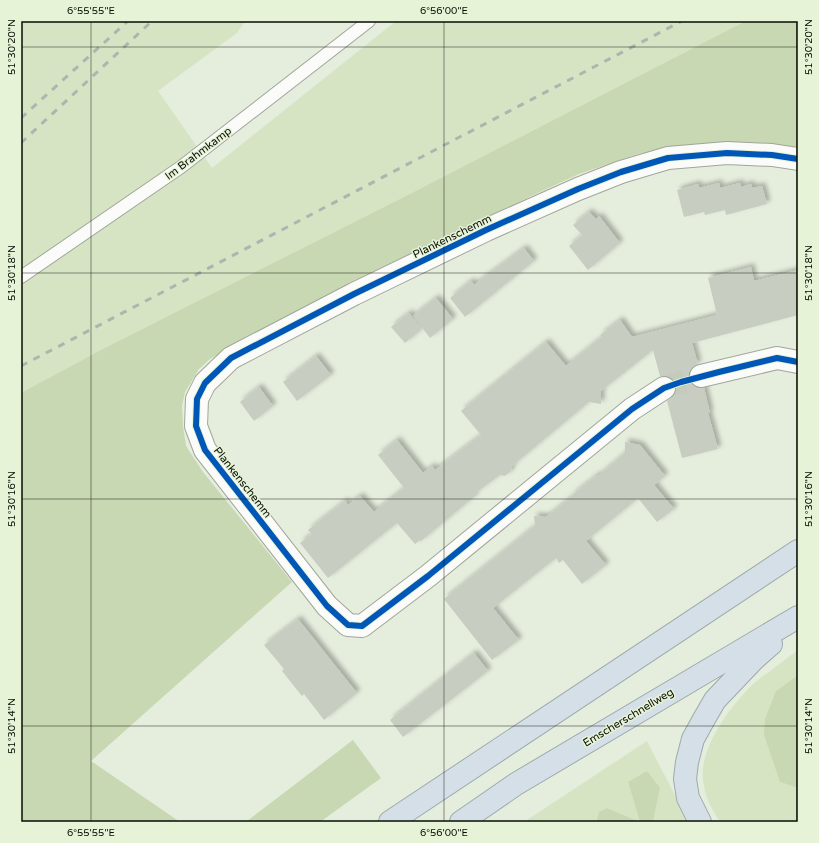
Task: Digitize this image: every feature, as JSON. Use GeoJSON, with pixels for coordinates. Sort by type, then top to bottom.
{"type":"FeatureCollection","features":[{"type":"Feature","properties":{"kind":"highway"},"geometry":{"type":"LineString","coordinates":[[390,822],[798,551]]}},
{"type":"Feature","properties":{"kind":"highway","name":"Emscherschnellweg"},"geometry":{"type":"LineString","coordinates":[[461,822],[516,784],[798,617]]}},
{"type":"Feature","properties":{"kind":"highway"},"geometry":{"type":"LineString","coordinates":[[700,822],[688,798],[686,779],[687,762],[693,739],[715,700],[754,659],[798,621]]}},
{"type":"Feature","properties":{"kind":"street","name":"Plankenschemm"},"geometry":{"type":"LineString","coordinates":[[664,388],[632,409],[428,576],[362,626],[348,626],[327,606],[205,450],[196,426],[197,399],[205,383],[231,358],[354,294],[486,230],[578,189],[621,172],[668,158],[727,153],[772,155],[798,159]]}},
{"type":"Feature","properties":{"kind":"street"},"geometry":{"type":"LineString","coordinates":[[701,376],[777,358],[798,362]]}},
{"type":"Feature","properties":{"kind":"lane","name":"Im Brahmkamp"},"geometry":{"type":"LineString","coordinates":[[21,277],[181,167],[369,21]]}},
{"type":"Feature","properties":{"kind":"green space"},"geometry":{"type":"Polygon","coordinates":[[[21,21],[245,21],[237,33],[158,91],[212,168],[396,21],[751,21],[21,397],[21,21]]]}},
{"type":"Feature","properties":{"kind":"green space"},"geometry":{"type":"Polygon","coordinates":[[[746,21],[798,21],[798,149],[766,144],[727,142],[681,146],[638,154],[579,174],[529,197],[225,351],[210,359],[199,369],[185,392],[182,406],[186,446],[203,472],[292,582],[91,761],[180,822],[21,822],[21,393],[103,349],[416,191],[746,21]]]}},
{"type":"Feature","properties":{"kind":"green space"},"geometry":{"type":"Polygon","coordinates":[[[798,650],[798,675],[776,691],[780,782],[798,788],[798,822],[720,822],[709,802],[705,792],[703,780],[703,768],[711,742],[725,717],[750,687],[798,650]]]}},
{"type":"Feature","properties":{"kind":"green space"},"geometry":{"type":"Polygon","coordinates":[[[798,675],[798,788],[780,782],[764,735],[765,719],[776,691],[798,675]]]}},
{"type":"Feature","properties":{"kind":"green space"},"geometry":{"type":"Polygon","coordinates":[[[353,740],[381,778],[320,822],[246,822],[353,740]]]}},
{"type":"Feature","properties":{"kind":"green space"},"geometry":{"type":"Polygon","coordinates":[[[647,741],[687,822],[653,822],[660,788],[628,782],[640,822],[607,808],[599,812],[596,822],[524,822],[647,741]]]}},
{"type":"Feature","properties":{"kind":"green space"},"geometry":{"type":"Polygon","coordinates":[[[647,771],[660,788],[653,822],[640,822],[628,782],[647,771]]]}},
{"type":"Feature","properties":{"kind":"green space"},"geometry":{"type":"Polygon","coordinates":[[[607,808],[640,822],[596,822],[599,812],[607,808]]]}},
{"type":"Feature","properties":{"kind":"building"},"geometry":{"type":"Polygon","coordinates":[[[719,183],[720,188],[740,183],[741,187],[751,184],[752,188],[762,186],[767,204],[726,215],[725,210],[705,215],[704,212],[684,217],[677,190],[698,184],[699,188],[719,183]]]}},
{"type":"Feature","properties":{"kind":"building"},"geometry":{"type":"Polygon","coordinates":[[[589,212],[596,219],[599,216],[620,243],[588,270],[569,246],[582,235],[573,225],[589,212]]]}},
{"type":"Feature","properties":{"kind":"building"},"geometry":{"type":"Polygon","coordinates":[[[524,248],[534,261],[465,317],[450,298],[471,281],[474,285],[524,248]]]}},
{"type":"Feature","properties":{"kind":"building"},"geometry":{"type":"Polygon","coordinates":[[[751,267],[754,281],[798,270],[798,315],[692,343],[698,364],[692,367],[689,372],[689,379],[697,388],[704,388],[710,413],[708,413],[718,449],[682,458],[667,401],[675,394],[675,381],[670,377],[660,376],[653,350],[601,391],[601,404],[589,402],[512,466],[511,471],[505,476],[500,475],[474,494],[475,496],[421,541],[420,540],[415,544],[397,523],[328,578],[300,543],[312,534],[308,530],[345,501],[348,505],[360,496],[374,512],[404,488],[378,455],[397,440],[423,473],[432,466],[435,470],[481,435],[461,411],[546,342],[566,366],[602,337],[600,335],[620,320],[632,337],[717,315],[708,278],[751,267]]]}},
{"type":"Feature","properties":{"kind":"building"},"geometry":{"type":"Polygon","coordinates":[[[436,298],[453,319],[430,338],[413,316],[436,298]]]}},
{"type":"Feature","properties":{"kind":"building"},"geometry":{"type":"Polygon","coordinates":[[[409,313],[422,329],[405,343],[391,327],[409,313]]]}},
{"type":"Feature","properties":{"kind":"building"},"geometry":{"type":"Polygon","coordinates":[[[316,356],[331,375],[297,401],[283,382],[316,356]]]}},
{"type":"Feature","properties":{"kind":"building"},"geometry":{"type":"Polygon","coordinates":[[[259,387],[273,406],[254,421],[240,402],[259,387]]]}},
{"type":"Feature","properties":{"kind":"building"},"geometry":{"type":"Polygon","coordinates":[[[625,442],[640,445],[665,476],[654,485],[674,509],[657,522],[638,498],[586,541],[606,565],[582,584],[563,560],[559,563],[556,558],[493,608],[519,640],[492,660],[444,599],[535,526],[534,516],[546,517],[625,453],[625,442]]]}},
{"type":"Feature","properties":{"kind":"building"},"geometry":{"type":"Polygon","coordinates":[[[298,619],[357,693],[324,720],[304,694],[302,696],[282,671],[284,669],[264,645],[298,619]]]}},
{"type":"Feature","properties":{"kind":"building"},"geometry":{"type":"Polygon","coordinates":[[[474,653],[488,671],[403,737],[390,720],[474,653]]]}},
{"type":"Feature","properties":{"kind":"tunnel"},"geometry":{"type":"LineString","coordinates":[[664,388],[701,376]]}},
{"type":"Feature","properties":{"kind":"railway"},"geometry":{"type":"LineString","coordinates":[[21,118],[128,21]]}},
{"type":"Feature","properties":{"kind":"railway"},"geometry":{"type":"LineString","coordinates":[[21,143],[152,21]]}},
{"type":"Feature","properties":{"kind":"railway"},"geometry":{"type":"LineString","coordinates":[[21,366],[682,21]]}},
{"type":"Feature","properties":{"kind":"cycle path"},"geometry":{"type":"LineString","coordinates":[[798,159],[772,155],[727,153],[668,158],[621,172],[578,189],[486,230],[354,294],[231,358],[205,383],[197,399],[196,426],[205,450],[327,606],[348,625],[362,626],[428,576],[632,409],[664,388],[681,382],[777,358],[798,362]]}}]}
